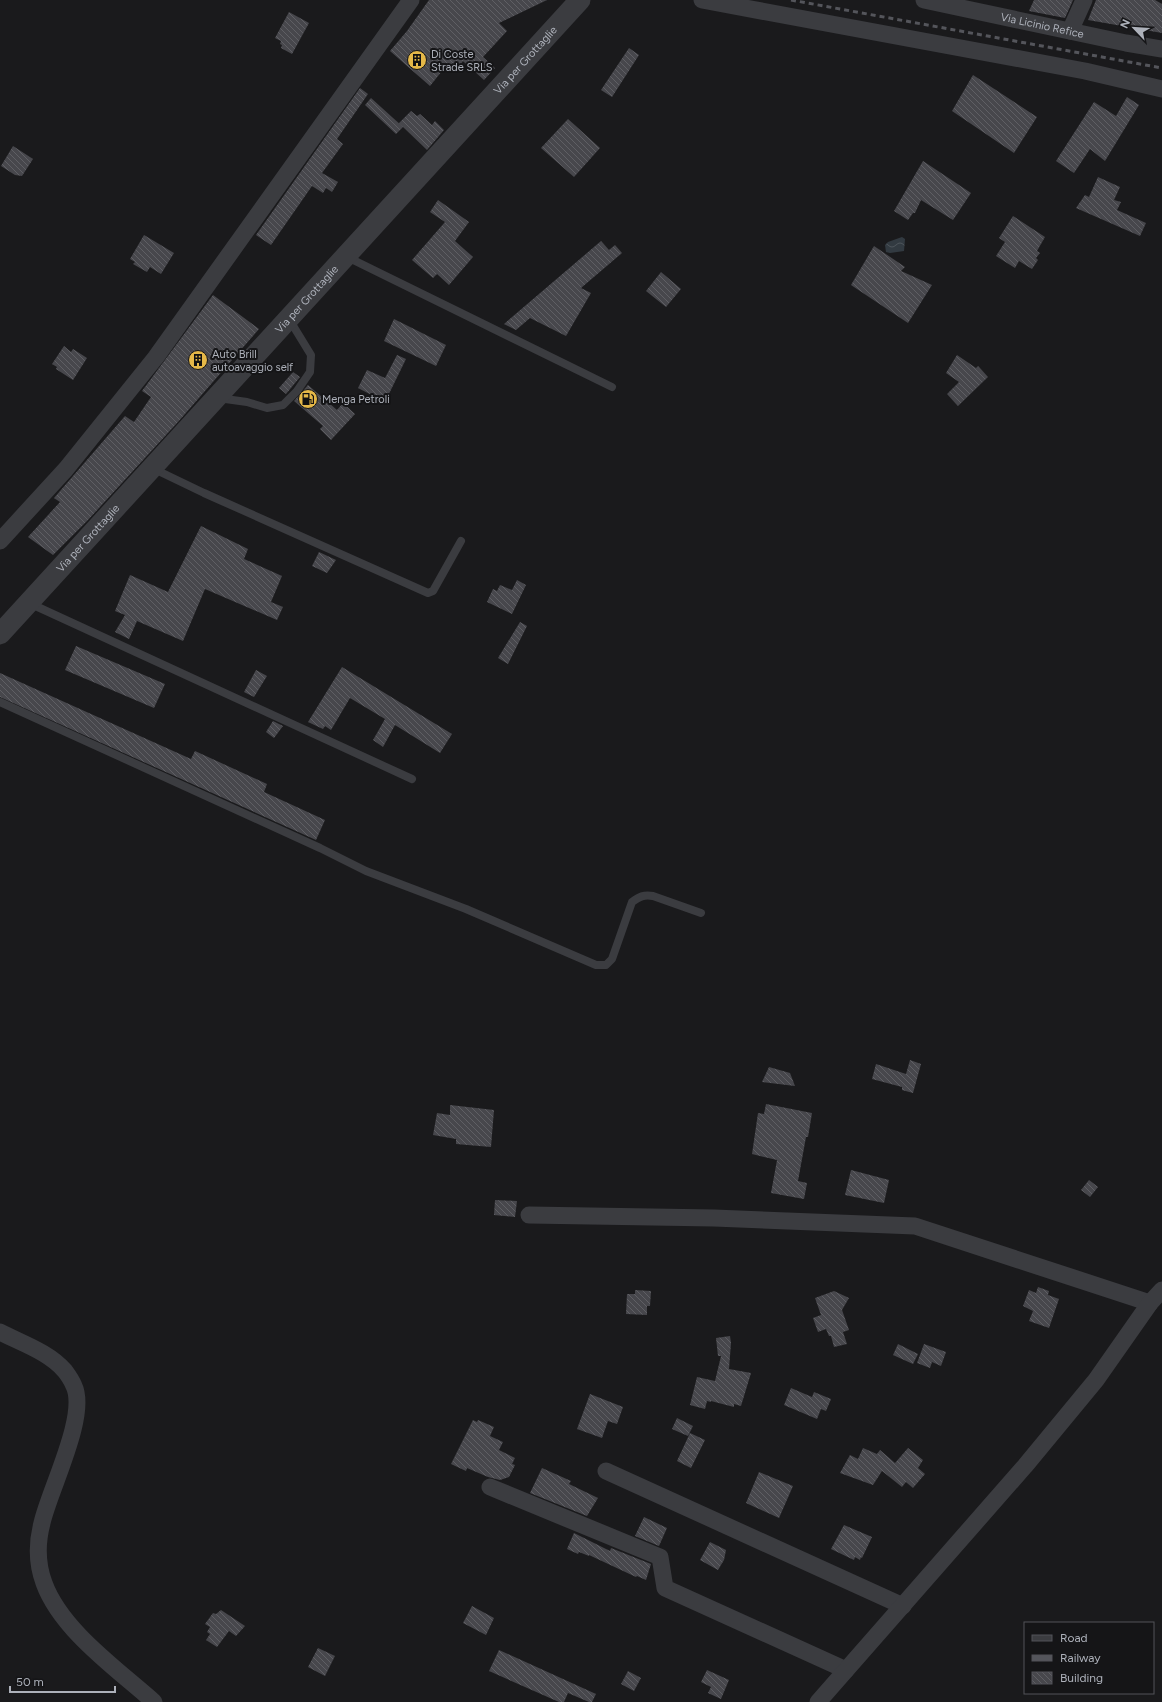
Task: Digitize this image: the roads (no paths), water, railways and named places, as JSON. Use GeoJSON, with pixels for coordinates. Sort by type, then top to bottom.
{"type":"FeatureCollection","features":[{"type":"Feature","properties":{"kind":"street"},"geometry":{"type":"LineString","coordinates":[[0,541],[66,469],[156,357],[411,0]]}},
{"type":"Feature","properties":{"kind":"street","name":"Via per Grottaglie"},"geometry":{"type":"LineString","coordinates":[[0,634],[288,317],[580,0]]}},
{"type":"Feature","properties":{"kind":"street"},"geometry":{"type":"LineString","coordinates":[[702,0],[1085,71],[1162,89]]}},
{"type":"Feature","properties":{"kind":"street","name":"Via Licinio Refice"},"geometry":{"type":"LineString","coordinates":[[924,0],[1162,49]]}},
{"type":"Feature","properties":{"kind":"street"},"geometry":{"type":"LineString","coordinates":[[1070,31],[1084,0]]}},
{"type":"Feature","properties":{"kind":"street"},"geometry":{"type":"LineString","coordinates":[[529,1215],[714,1218],[915,1226],[1150,1303]]}},
{"type":"Feature","properties":{"kind":"street"},"geometry":{"type":"LineString","coordinates":[[818,1702],[1025,1466],[1091,1386],[1150,1303],[1162,1290]]}},
{"type":"Feature","properties":{"kind":"street"},"geometry":{"type":"LineString","coordinates":[[0,1332],[48,1357],[64,1370],[75,1387],[77,1402],[74,1424],[42,1523],[39,1558],[44,1583],[58,1610],[74,1631],[154,1702]]}},
{"type":"Feature","properties":{"kind":"street"},"geometry":{"type":"LineString","coordinates":[[606,1471],[903,1606]]}},
{"type":"Feature","properties":{"kind":"street"},"geometry":{"type":"LineString","coordinates":[[490,1487],[660,1557],[664,1588],[846,1670]]}},
{"type":"Feature","properties":{"kind":"lane"},"geometry":{"type":"LineString","coordinates":[[345,256],[612,387]]}},
{"type":"Feature","properties":{"kind":"lane"},"geometry":{"type":"LineString","coordinates":[[215,398],[247,402],[268,408],[283,405],[297,391],[310,372],[311,355],[288,317]]}},
{"type":"Feature","properties":{"kind":"lane"},"geometry":{"type":"LineString","coordinates":[[152,467],[204,493],[428,593],[433,591],[461,540]]}},
{"type":"Feature","properties":{"kind":"lane"},"geometry":{"type":"LineString","coordinates":[[28,603],[412,779]]}},
{"type":"Feature","properties":{"kind":"lane"},"geometry":{"type":"LineString","coordinates":[[0,702],[320,848],[366,871],[466,909],[596,965],[606,965],[612,959],[632,902],[640,896],[653,896],[701,913]]}},
{"type":"Feature","properties":{"kind":"water"},"geometry":{"type":"Polygon","coordinates":[[[902,237],[905,239],[904,251],[890,253],[886,252],[885,245],[888,242],[902,237]]]}},
{"type":"Feature","properties":{"kind":"railway"},"geometry":{"type":"LineString","coordinates":[[791,0],[1162,68]]}},
{"type":"Feature","properties":{"kind":"place","name":"Di Coste Strade SRLS"},"geometry":{"type":"Point","coordinates":[417,60]}},
{"type":"Feature","properties":{"kind":"place","name":"Auto Brill autoavaggio self"},"geometry":{"type":"Point","coordinates":[198,360]}},
{"type":"Feature","properties":{"kind":"place","name":"Menga Petroli"},"geometry":{"type":"Point","coordinates":[308,399]}}]}
